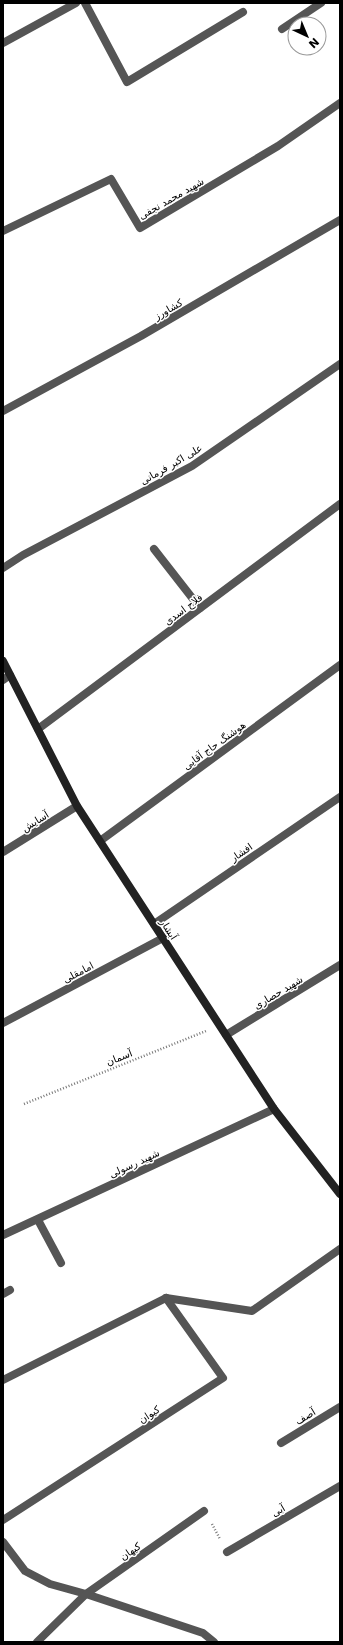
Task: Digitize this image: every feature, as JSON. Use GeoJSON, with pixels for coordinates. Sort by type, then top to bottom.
{"type":"FeatureCollection","features":[{"type":"Feature","properties":{"kind":"street"},"geometry":{"type":"LineString","coordinates":[[3,43],[76,3]]}},
{"type":"Feature","properties":{"kind":"street"},"geometry":{"type":"LineString","coordinates":[[85,3],[127,82],[244,12]]}},
{"type":"Feature","properties":{"kind":"street"},"geometry":{"type":"LineString","coordinates":[[282,29],[320,3]]}},
{"type":"Feature","properties":{"kind":"street","name":"شهید محمد نجفی"},"geometry":{"type":"LineString","coordinates":[[3,231],[111,179],[140,228],[278,146],[340,103]]}},
{"type":"Feature","properties":{"kind":"street","name":"کشاورز"},"geometry":{"type":"LineString","coordinates":[[3,411],[141,336],[340,220]]}},
{"type":"Feature","properties":{"kind":"street","name":"علی اکبر فرمانی"},"geometry":{"type":"LineString","coordinates":[[3,568],[23,555],[192,466],[340,364]]}},
{"type":"Feature","properties":{"kind":"street","name":"فلاح اسدی"},"geometry":{"type":"LineString","coordinates":[[38,729],[340,504]]}},
{"type":"Feature","properties":{"kind":"street"},"geometry":{"type":"LineString","coordinates":[[154,549],[200,608]]}},
{"type":"Feature","properties":{"kind":"street","name":"آبشار"},"geometry":{"type":"LineString","coordinates":[[3,661],[77,806],[274,1109],[340,1194]]}},
{"type":"Feature","properties":{"kind":"street","name":"هوشنگ حاج آقایی"},"geometry":{"type":"LineString","coordinates":[[100,841],[340,665]]}},
{"type":"Feature","properties":{"kind":"street"},"geometry":{"type":"LineString","coordinates":[[3,680],[10,675]]}},
{"type":"Feature","properties":{"kind":"street","name":"افشار"},"geometry":{"type":"LineString","coordinates":[[154,924],[340,797]]}},
{"type":"Feature","properties":{"kind":"street","name":"آسایش"},"geometry":{"type":"LineString","coordinates":[[3,852],[77,806]]}},
{"type":"Feature","properties":{"kind":"street","name":"امامقلی"},"geometry":{"type":"LineString","coordinates":[[3,1023],[163,938]]}},
{"type":"Feature","properties":{"kind":"street","name":"شهید حصاری"},"geometry":{"type":"LineString","coordinates":[[226,1035],[340,965]]}},
{"type":"Feature","properties":{"kind":"street","name":"شهید رسولی"},"geometry":{"type":"LineString","coordinates":[[3,1235],[274,1109]]}},
{"type":"Feature","properties":{"kind":"street"},"geometry":{"type":"LineString","coordinates":[[38,1220],[61,1263]]}},
{"type":"Feature","properties":{"kind":"street"},"geometry":{"type":"LineString","coordinates":[[3,1380],[166,1298],[252,1311],[340,1249]]}},
{"type":"Feature","properties":{"kind":"street","name":"کیوان"},"geometry":{"type":"LineString","coordinates":[[3,1520],[223,1378],[166,1298]]}},
{"type":"Feature","properties":{"kind":"street","name":"آصف"},"geometry":{"type":"LineString","coordinates":[[281,1443],[340,1407]]}},
{"type":"Feature","properties":{"kind":"street","name":"آبی"},"geometry":{"type":"LineString","coordinates":[[227,1552],[340,1486]]}},
{"type":"Feature","properties":{"kind":"street","name":"کیهان"},"geometry":{"type":"LineString","coordinates":[[37,1642],[86,1594],[204,1511]]}},
{"type":"Feature","properties":{"kind":"street"},"geometry":{"type":"LineString","coordinates":[[3,1542],[25,1571],[50,1584],[86,1594],[203,1633],[214,1642]]}},
{"type":"Feature","properties":{"kind":"path","name":"آسمان"},"geometry":{"type":"LineString","coordinates":[[24,1104],[220,1026]]}},
{"type":"Feature","properties":{"kind":"path"},"geometry":{"type":"LineString","coordinates":[[204,1511],[227,1552]]}}]}
